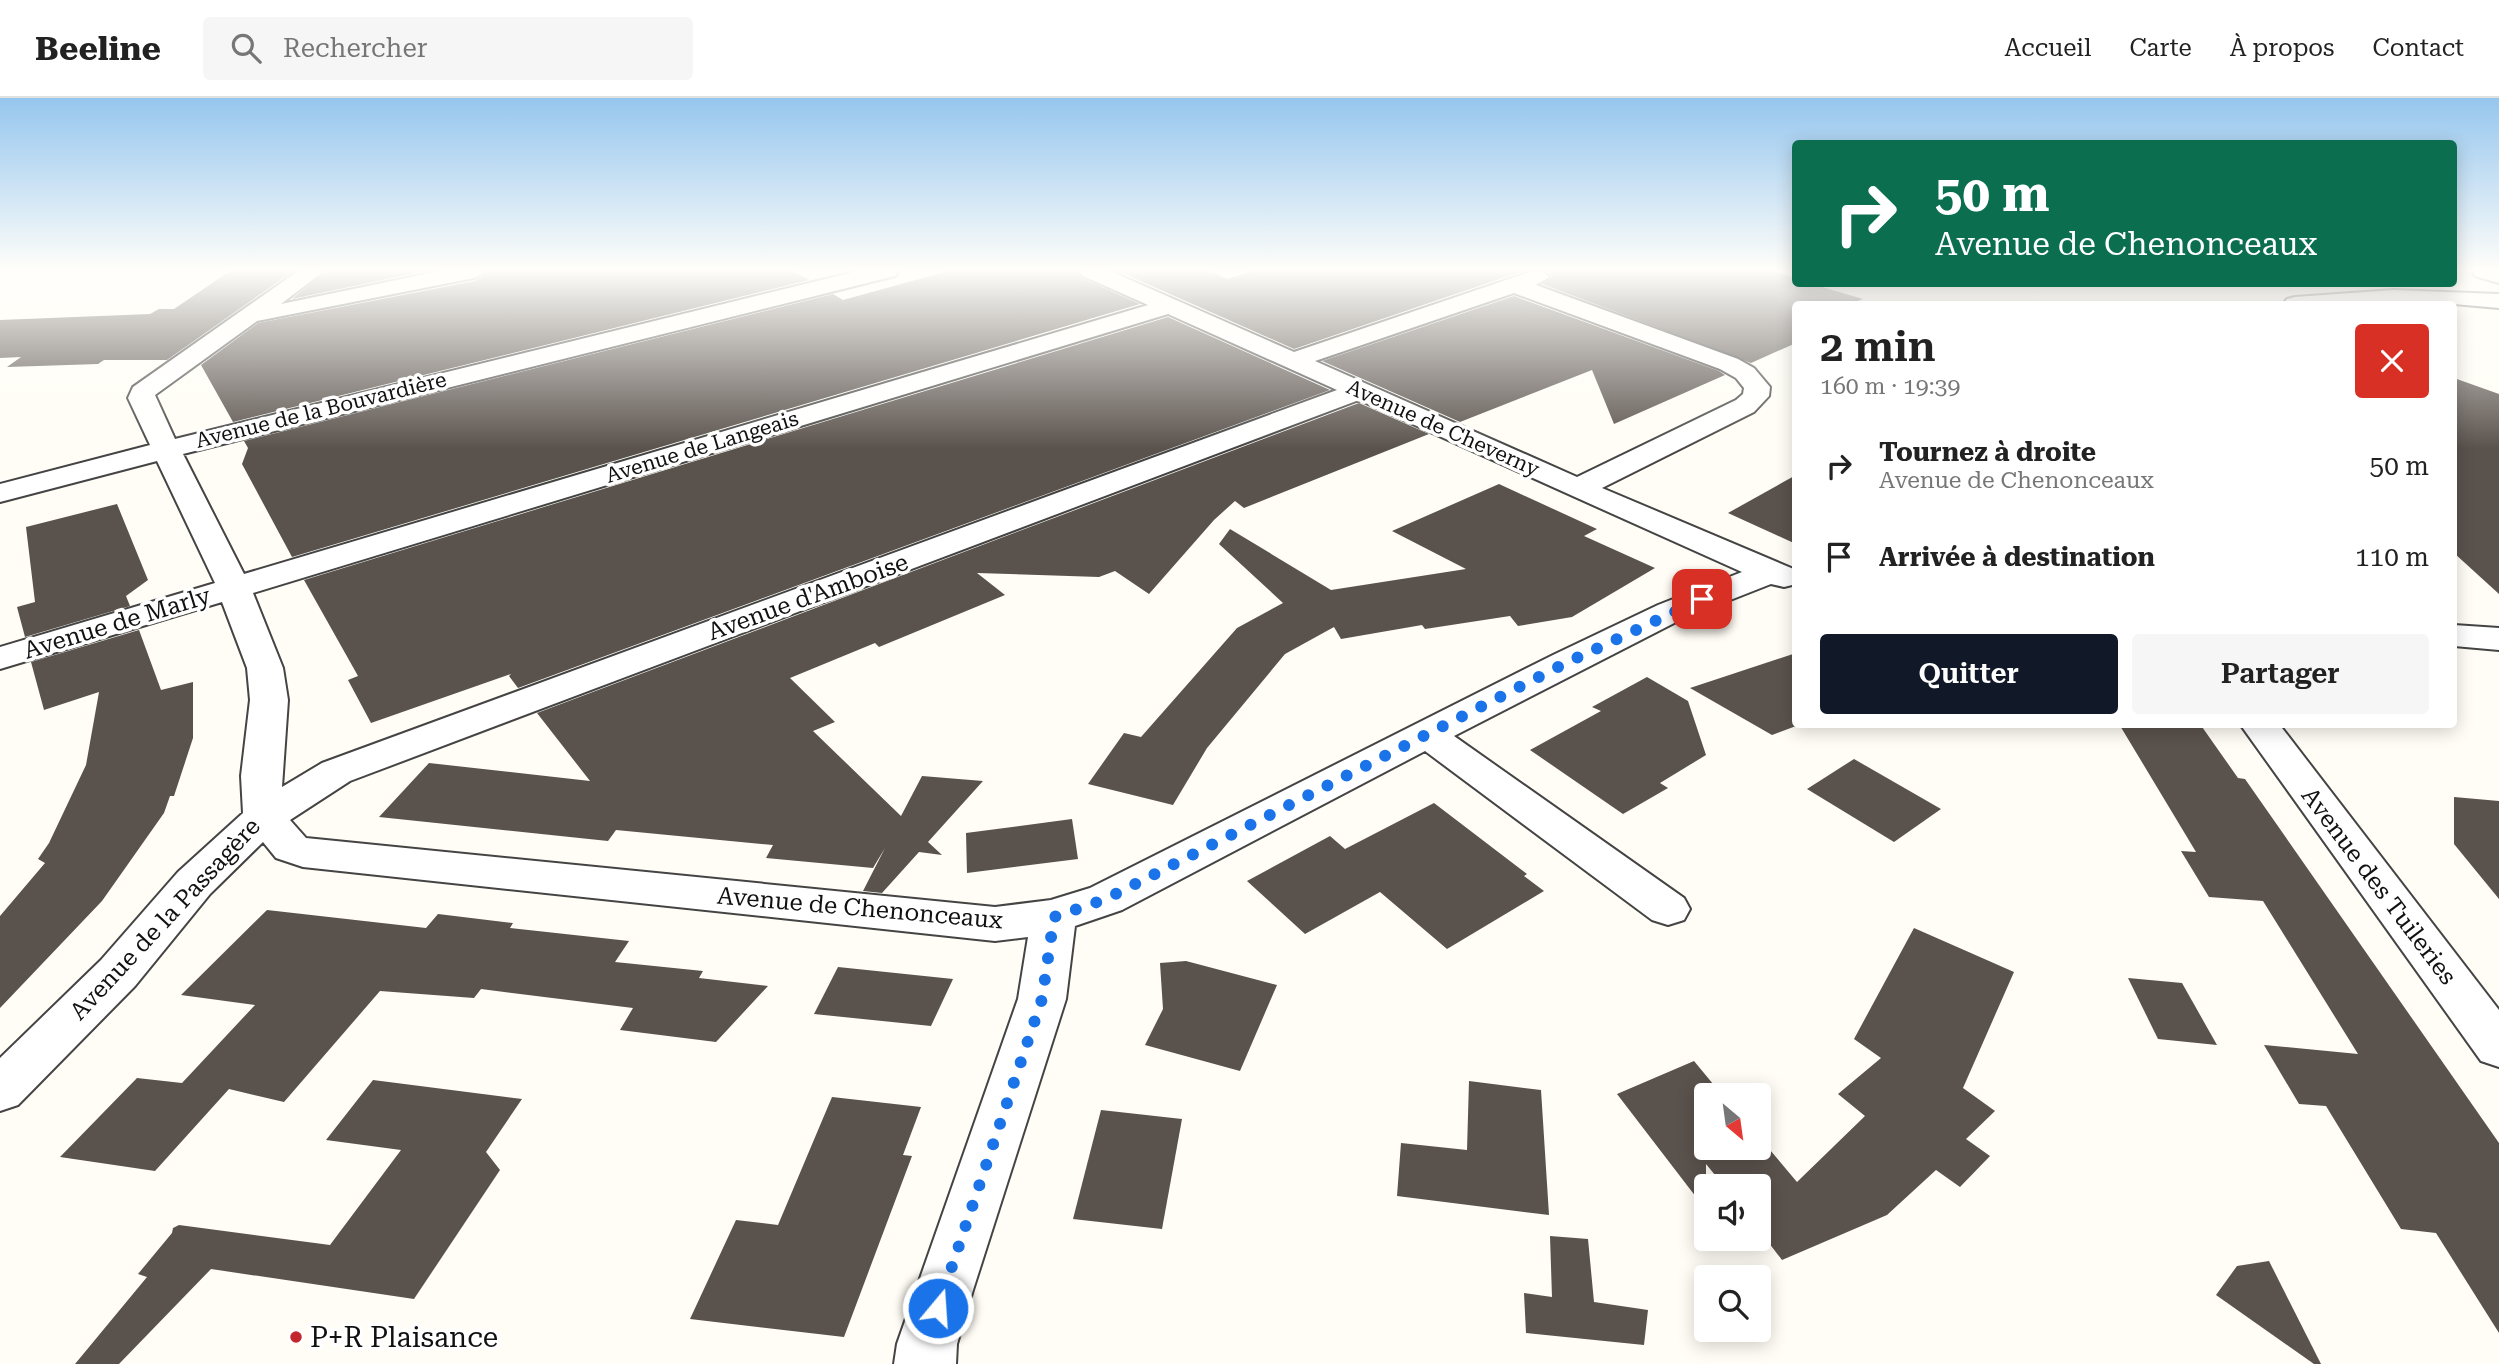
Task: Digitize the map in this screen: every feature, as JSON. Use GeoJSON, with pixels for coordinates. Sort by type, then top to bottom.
{"type":"FeatureCollection","features":[{"type":"Feature","properties":{"kind":"street","name":"Avenue de la Passagère"},"geometry":{"type":"LineString","coordinates":[[0,1090],[118,974],[194,883],[264,817],[261,776],[268,681],[253,629],[164,450],[143,403],[142,393],[233,330]]}},
{"type":"Feature","properties":{"kind":"street","name":"Avenue de la Bouvardière"},"geometry":{"type":"LineString","coordinates":[[0,493],[648,330]]}},
{"type":"Feature","properties":{"kind":"street","name":"Avenue de Langeais"},"geometry":{"type":"LineString","coordinates":[[234,588],[1090,330]]}},
{"type":"Feature","properties":{"kind":"street","name":"Avenue de Cheverny"},"geometry":{"type":"LineString","coordinates":[[1223,330],[1783,576]]}},
{"type":"Feature","properties":{"kind":"street"},"geometry":{"type":"LineString","coordinates":[[1292,361],[1383,330]]}},
{"type":"Feature","properties":{"kind":"street"},"geometry":{"type":"LineString","coordinates":[[1578,488],[1753,400],[1756,387],[1745,373],[1729,364],[1637,330]]}},
{"type":"Feature","properties":{"kind":"street","name":"Avenue d'Amboise"},"geometry":{"type":"LineString","coordinates":[[264,817],[336,772],[1360,391]]}},
{"type":"Feature","properties":{"kind":"street","name":"Avenue de Chenonceaux"},"geometry":{"type":"LineString","coordinates":[[264,817],[291,848],[303,852],[995,924],[1054,917],[1106,899],[1670,612],[1783,576]]}},
{"type":"Feature","properties":{"kind":"street","name":"Avenue de Marly"},"geometry":{"type":"LineString","coordinates":[[0,658],[234,588]]}},
{"type":"Feature","properties":{"kind":"street"},"geometry":{"type":"LineString","coordinates":[[2457,636],[2499,639]]}},
{"type":"Feature","properties":{"kind":"street","name":"Avenue des Tuileries"},"geometry":{"type":"LineString","coordinates":[[2262,728],[2499,1047]]}},
{"type":"Feature","properties":{"kind":"street"},"geometry":{"type":"LineString","coordinates":[[1426,734],[1668,909]]}},
{"type":"Feature","properties":{"kind":"street"},"geometry":{"type":"LineString","coordinates":[[925,1364],[927,1344],[944,1290],[1042,999],[1054,917]]}},
{"type":"Feature","properties":{"kind":"building"},"geometry":{"type":"Polygon","coordinates":[[[0,330],[209,330],[167,360],[104,360],[98,364],[7,367],[21,357],[0,358],[0,330]]]}},
{"type":"Feature","properties":{"kind":"building"},"geometry":{"type":"Polygon","coordinates":[[[248,330],[606,330],[233,422],[201,365],[248,330]]]}},
{"type":"Feature","properties":{"kind":"building"},"geometry":{"type":"Polygon","coordinates":[[[688,330],[1053,330],[292,557],[242,464],[248,448],[244,441],[688,330]]]}},
{"type":"Feature","properties":{"kind":"building"},"geometry":{"type":"Polygon","coordinates":[[[1125,330],[1197,330],[1330,390],[518,688],[509,676],[511,674],[371,723],[348,680],[358,676],[304,580],[1125,330]]]}},
{"type":"Feature","properties":{"kind":"building"},"geometry":{"type":"Polygon","coordinates":[[[1251,330],[1350,330],[1294,349],[1251,330]]]}},
{"type":"Feature","properties":{"kind":"building"},"geometry":{"type":"Polygon","coordinates":[[[1413,330],[1607,330],[1725,375],[1614,424],[1592,370],[1460,422],[1322,361],[1413,330]]]}},
{"type":"Feature","properties":{"kind":"building"},"geometry":{"type":"Polygon","coordinates":[[[1664,330],[1792,330],[1792,345],[1751,363],[1664,330]]]}},
{"type":"Feature","properties":{"kind":"building"},"geometry":{"type":"Polygon","coordinates":[[[2457,379],[2499,394],[2499,594],[2457,556],[2457,379]]]}},
{"type":"Feature","properties":{"kind":"building"},"geometry":{"type":"Polygon","coordinates":[[[1359,403],[1429,434],[1244,508],[1235,501],[1214,520],[1149,594],[1115,571],[1099,577],[977,573],[1005,595],[879,647],[875,643],[790,678],[835,722],[813,731],[901,816],[922,776],[983,781],[928,842],[942,855],[919,852],[882,893],[863,891],[885,848],[873,868],[766,858],[773,845],[616,830],[608,841],[379,817],[429,763],[590,781],[537,713],[1359,403]]]}},
{"type":"Feature","properties":{"kind":"building"},"geometry":{"type":"Polygon","coordinates":[[[1792,477],[1792,542],[1728,513],[1792,477]]]}},
{"type":"Feature","properties":{"kind":"building"},"geometry":{"type":"Polygon","coordinates":[[[1499,484],[1597,529],[1584,536],[1655,568],[1572,617],[1518,626],[1510,616],[1425,629],[1422,625],[1341,639],[1334,627],[1285,654],[1207,748],[1173,805],[1088,784],[1124,733],[1141,737],[1237,628],[1283,603],[1219,544],[1230,529],[1331,590],[1466,569],[1392,531],[1499,484]]]}},
{"type":"Feature","properties":{"kind":"building"},"geometry":{"type":"Polygon","coordinates":[[[117,504],[148,580],[126,596],[130,606],[25,637],[17,607],[35,602],[26,527],[117,504]]]}},
{"type":"Feature","properties":{"kind":"building"},"geometry":{"type":"Polygon","coordinates":[[[139,630],[161,690],[193,682],[193,738],[174,796],[170,796],[164,813],[102,901],[0,1008],[0,916],[45,863],[38,859],[49,843],[86,765],[99,692],[44,710],[31,662],[139,630]]]}},
{"type":"Feature","properties":{"kind":"building"},"geometry":{"type":"Polygon","coordinates":[[[1792,654],[1792,728],[1772,735],[1690,688],[1792,654]]]}},
{"type":"Feature","properties":{"kind":"building"},"geometry":{"type":"Polygon","coordinates":[[[1647,677],[1688,701],[1706,755],[1660,783],[1668,788],[1623,814],[1530,750],[1601,711],[1592,707],[1647,677]]]}},
{"type":"Feature","properties":{"kind":"building"},"geometry":{"type":"Polygon","coordinates":[[[2121,728],[2203,728],[2238,778],[2245,779],[2499,1143],[2499,1333],[2436,1233],[2401,1229],[2326,1106],[2299,1104],[2264,1045],[2358,1054],[2263,901],[2209,897],[2181,851],[2196,852],[2121,728]]]}},
{"type":"Feature","properties":{"kind":"building"},"geometry":{"type":"Polygon","coordinates":[[[1854,759],[1941,809],[1894,842],[1807,789],[1854,759]]]}},
{"type":"Feature","properties":{"kind":"building"},"geometry":{"type":"Polygon","coordinates":[[[2454,797],[2499,801],[2499,899],[2454,844],[2454,797]]]}},
{"type":"Feature","properties":{"kind":"building"},"geometry":{"type":"Polygon","coordinates":[[[1434,803],[1527,874],[1524,876],[1544,891],[1447,949],[1380,892],[1305,934],[1247,881],[1330,836],[1345,849],[1434,803]]]}},
{"type":"Feature","properties":{"kind":"building"},"geometry":{"type":"Polygon","coordinates":[[[1072,819],[1078,859],[967,873],[966,833],[1072,819]]]}},
{"type":"Feature","properties":{"kind":"building"},"geometry":{"type":"Polygon","coordinates":[[[267,910],[426,928],[438,914],[513,923],[510,928],[629,941],[615,962],[703,971],[699,978],[768,986],[716,1042],[620,1030],[633,1008],[481,989],[474,998],[380,991],[284,1102],[229,1089],[155,1171],[60,1157],[137,1078],[182,1083],[255,1005],[181,995],[267,910]]]}},
{"type":"Feature","properties":{"kind":"building"},"geometry":{"type":"Polygon","coordinates":[[[1914,928],[2014,972],[1963,1088],[1995,1111],[1966,1139],[1990,1156],[1960,1187],[1936,1170],[1887,1215],[1782,1260],[1771,1246],[1771,1174],[1714,1174],[1706,1164],[1706,1174],[1694,1174],[1694,1194],[1617,1094],[1694,1061],[1712,1083],[1694,1083],[1694,1160],[1771,1160],[1771,1151],[1797,1182],[1865,1116],[1838,1094],[1881,1058],[1854,1039],[1914,928]]]}},
{"type":"Feature","properties":{"kind":"building"},"geometry":{"type":"Polygon","coordinates":[[[1186,961],[1277,985],[1240,1071],[1145,1045],[1163,1009],[1160,963],[1186,961]]]}},
{"type":"Feature","properties":{"kind":"building"},"geometry":{"type":"Polygon","coordinates":[[[838,967],[953,979],[931,1026],[814,1014],[838,967]]]}},
{"type":"Feature","properties":{"kind":"building"},"geometry":{"type":"Polygon","coordinates":[[[2128,978],[2182,983],[2217,1045],[2158,1039],[2128,978]]]}},
{"type":"Feature","properties":{"kind":"building"},"geometry":{"type":"Polygon","coordinates":[[[373,1080],[522,1099],[486,1152],[500,1170],[414,1299],[211,1269],[119,1364],[75,1364],[147,1277],[138,1274],[172,1233],[173,1228],[179,1225],[330,1245],[401,1150],[326,1140],[373,1080]]]}},
{"type":"Feature","properties":{"kind":"building"},"geometry":{"type":"Polygon","coordinates":[[[1469,1081],[1541,1090],[1549,1215],[1397,1196],[1401,1143],[1467,1150],[1469,1081]]]}},
{"type":"Feature","properties":{"kind":"building"},"geometry":{"type":"Polygon","coordinates":[[[832,1097],[921,1107],[903,1155],[912,1156],[844,1337],[690,1319],[736,1220],[778,1225],[832,1097]]]}},
{"type":"Feature","properties":{"kind":"building"},"geometry":{"type":"Polygon","coordinates":[[[1101,1110],[1182,1119],[1162,1229],[1073,1219],[1101,1110]]]}},
{"type":"Feature","properties":{"kind":"building"},"geometry":{"type":"Polygon","coordinates":[[[1550,1236],[1588,1239],[1594,1302],[1648,1310],[1644,1345],[1526,1333],[1524,1293],[1552,1297],[1550,1236]]]}},
{"type":"Feature","properties":{"kind":"building"},"geometry":{"type":"Polygon","coordinates":[[[2269,1261],[2321,1364],[2314,1364],[2216,1295],[2237,1266],[2269,1261]]]}},
{"type":"Feature","properties":{"kind":"place","name":"P+R Plaisance"},"geometry":{"type":"Point","coordinates":[296,1337]}},
{"type":"Feature","properties":{"kind":"route"},"geometry":{"type":"LineString","coordinates":[[938,1308],[1042,999],[1054,917],[1106,899],[1566,663],[1702,599]]}}]}
